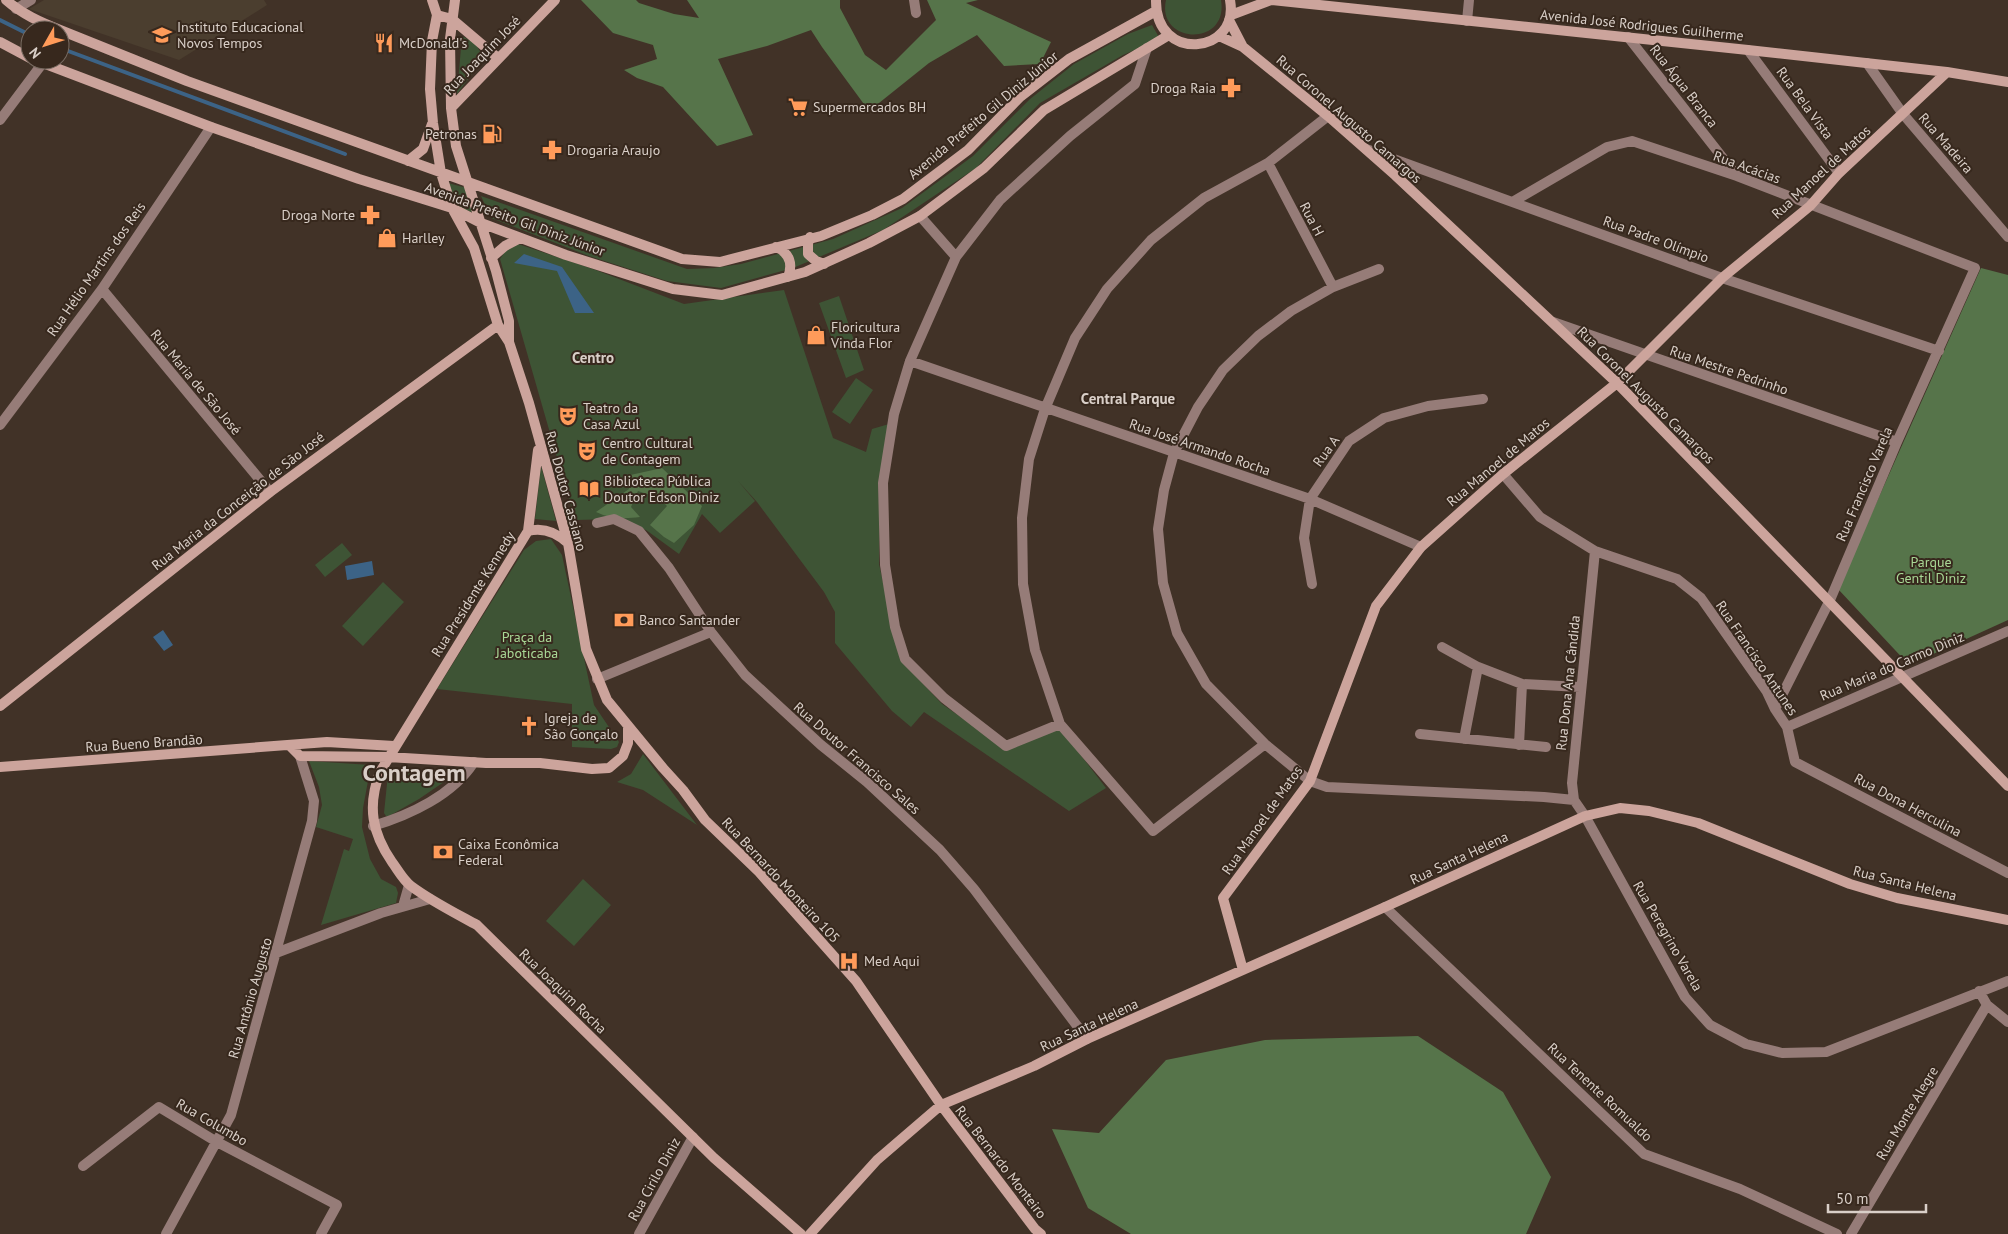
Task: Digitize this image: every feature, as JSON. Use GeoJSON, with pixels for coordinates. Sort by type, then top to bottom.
{"type":"FeatureCollection","features":[{"type":"Feature","properties":{"kind":"street","name":"Avenida Prefeito Gil Diniz Júnior"},"geometry":{"type":"LineString","coordinates":[[6,0],[16,9],[35,20]]}},
{"type":"Feature","properties":{"kind":"street"},"geometry":{"type":"LineString","coordinates":[[16,9],[31,0]]}},
{"type":"Feature","properties":{"kind":"street"},"geometry":{"type":"LineString","coordinates":[[432,0],[437,15],[452,19],[498,58]]}},
{"type":"Feature","properties":{"kind":"street","name":"Rua Doutor Cassiano"},"geometry":{"type":"LineString","coordinates":[[455,0],[450,39],[451,108],[456,146],[482,223],[509,321],[509,342]]}},
{"type":"Feature","properties":{"kind":"street","name":"Rua Joaquim José"},"geometry":{"type":"LineString","coordinates":[[451,108],[555,0]]}},
{"type":"Feature","properties":{"kind":"street"},"geometry":{"type":"LineString","coordinates":[[914,0],[916,13]]}},
{"type":"Feature","properties":{"kind":"street"},"geometry":{"type":"LineString","coordinates":[[1156,0],[1156,11],[1160,24],[1177,41],[1189,44],[1202,44],[1219,36],[1225,29],[1230,17],[1230,0]]}},
{"type":"Feature","properties":{"kind":"street","name":"Avenida José Rodrigues Guilherme"},"geometry":{"type":"LineString","coordinates":[[1230,17],[1271,0],[1947,72],[2008,82]]}},
{"type":"Feature","properties":{"kind":"street"},"geometry":{"type":"LineString","coordinates":[[1467,21],[1469,0]]}},
{"type":"Feature","properties":{"kind":"street","name":"Avenida Prefeito Gil Diniz Júnior"},"geometry":{"type":"LineString","coordinates":[[70,34],[187,81],[682,259],[720,262],[821,236],[903,199],[968,150],[1020,97],[1069,59],[1156,11]]}},
{"type":"Feature","properties":{"kind":"street","name":"Rua Doutor Cassiano"},"geometry":{"type":"LineString","coordinates":[[437,15],[432,41],[430,89],[441,173],[452,208],[474,248],[498,326],[509,342],[529,403],[568,543],[586,649],[607,700],[628,728]]}},
{"type":"Feature","properties":{"kind":"street","name":"Rua Coronel Augusto Camargos"},"geometry":{"type":"LineString","coordinates":[[1230,17],[1243,47]]}},
{"type":"Feature","properties":{"kind":"street","name":"Avenida Prefeito Gil Diniz Júnior"},"geometry":{"type":"LineString","coordinates":[[60,70],[212,127],[359,179],[452,208],[482,223],[566,255],[673,289],[722,295],[806,272],[869,243],[920,216],[984,168],[1044,110],[1170,36]]}},
{"type":"Feature","properties":{"kind":"street","name":"Rua Coronel Augusto Camargos"},"geometry":{"type":"LineString","coordinates":[[1219,36],[1243,47],[1328,116],[1617,383],[1830,600],[2008,786]]}},
{"type":"Feature","properties":{"kind":"street","name":"Rua Água Branca"},"geometry":{"type":"LineString","coordinates":[[1628,37],[1737,176]]}},
{"type":"Feature","properties":{"kind":"street"},"geometry":{"type":"LineString","coordinates":[[0,42],[20,53]]}},
{"type":"Feature","properties":{"kind":"street"},"geometry":{"type":"LineString","coordinates":[[1060,724],[1006,746],[944,698],[905,659],[895,627],[885,565],[883,483],[894,414],[910,361],[956,257],[1000,200],[1070,136],[1136,84],[1148,48]]}},
{"type":"Feature","properties":{"kind":"street","name":"Rua Bela Vista"},"geometry":{"type":"LineString","coordinates":[[1748,50],[1839,173]]}},
{"type":"Feature","properties":{"kind":"street","name":"Rua Madeira"},"geometry":{"type":"LineString","coordinates":[[1867,64],[1903,114],[2008,237]]}},
{"type":"Feature","properties":{"kind":"street"},"geometry":{"type":"LineString","coordinates":[[0,120],[34,70]]}},
{"type":"Feature","properties":{"kind":"street","name":"Rua Manoel de Matos"},"geometry":{"type":"LineString","coordinates":[[1243,970],[1223,898],[1310,781],[1376,606],[1421,547],[1503,474],[1617,383],[1722,278],[1810,206],[1839,173],[1947,72]]}},
{"type":"Feature","properties":{"kind":"street"},"geometry":{"type":"LineString","coordinates":[[1265,744],[1153,831],[1060,724],[1035,650],[1023,584],[1022,518],[1029,459],[1046,408],[1075,338],[1107,289],[1151,240],[1204,198],[1268,163],[1328,116]]}},
{"type":"Feature","properties":{"kind":"street"},"geometry":{"type":"LineString","coordinates":[[408,161],[423,149],[433,123]]}},
{"type":"Feature","properties":{"kind":"street","name":"Rua Hélio Martins dos Reis"},"geometry":{"type":"LineString","coordinates":[[0,425],[102,289],[212,127]]}},
{"type":"Feature","properties":{"kind":"street","name":"Rua Acácias"},"geometry":{"type":"LineString","coordinates":[[1514,201],[1607,147],[1632,141],[1737,176],[1810,206],[1975,268]]}},
{"type":"Feature","properties":{"kind":"street","name":"Rua Padre Olímpio"},"geometry":{"type":"LineString","coordinates":[[1365,149],[1514,201],[1722,278],[1939,351]]}},
{"type":"Feature","properties":{"kind":"street","name":"Rua H"},"geometry":{"type":"LineString","coordinates":[[1268,163],[1333,287]]}},
{"type":"Feature","properties":{"kind":"street"},"geometry":{"type":"LineString","coordinates":[[920,216],[956,257]]}},
{"type":"Feature","properties":{"kind":"street"},"geometry":{"type":"LineString","coordinates":[[491,258],[505,246],[520,238]]}},
{"type":"Feature","properties":{"kind":"street"},"geometry":{"type":"LineString","coordinates":[[810,238],[808,254],[816,261],[824,264]]}},
{"type":"Feature","properties":{"kind":"street"},"geometry":{"type":"LineString","coordinates":[[776,247],[784,251],[790,262],[791,270],[788,277]]}},
{"type":"Feature","properties":{"kind":"street","name":"Rua Francisco Varela"},"geometry":{"type":"LineString","coordinates":[[1775,709],[1830,600],[1897,442],[1975,268]]}},
{"type":"Feature","properties":{"kind":"street"},"geometry":{"type":"LineString","coordinates":[[1379,269],[1333,287],[1284,316],[1258,336],[1222,370],[1198,407],[1174,453],[1164,490],[1158,529],[1163,583],[1177,633],[1206,684],[1265,744],[1310,781],[1327,787],[1574,800]]}},
{"type":"Feature","properties":{"kind":"street","name":"Rua Maria de São José"},"geometry":{"type":"LineString","coordinates":[[102,289],[270,492]]}},
{"type":"Feature","properties":{"kind":"street","name":"Rua Mestre Pedrinho"},"geometry":{"type":"LineString","coordinates":[[1552,322],[1645,356],[1897,442]]}},
{"type":"Feature","properties":{"kind":"street","name":"Rua Maria da Conceição de São José"},"geometry":{"type":"LineString","coordinates":[[0,706],[270,492],[498,326]]}},
{"type":"Feature","properties":{"kind":"street","name":"Rua José Armando Rocha"},"geometry":{"type":"LineString","coordinates":[[910,361],[1310,499],[1421,547]]}},
{"type":"Feature","properties":{"kind":"street","name":"Rua A"},"geometry":{"type":"LineString","coordinates":[[1312,584],[1304,538],[1310,499],[1348,441],[1384,418],[1428,406],[1482,399]]}},
{"type":"Feature","properties":{"kind":"street","name":"Rua Presidente Kennedy"},"geometry":{"type":"LineString","coordinates":[[394,746],[528,531],[539,444]]}},
{"type":"Feature","properties":{"kind":"street","name":"Rua Francisco Antunes"},"geometry":{"type":"LineString","coordinates":[[1503,474],[1540,517],[1596,551],[1677,579],[1701,598],[1767,692],[1787,727],[1795,762]]}},
{"type":"Feature","properties":{"kind":"street","name":"Rua Doutor Francisco Sales"},"geometry":{"type":"LineString","coordinates":[[597,523],[614,519],[639,531],[669,568],[711,632],[745,675],[821,745],[867,782],[940,850],[974,889],[1087,1039]]}},
{"type":"Feature","properties":{"kind":"street"},"geometry":{"type":"LineString","coordinates":[[528,531],[536,530],[554,533],[568,543]]}},
{"type":"Feature","properties":{"kind":"street","name":"Rua Dona Ana Cândida"},"geometry":{"type":"LineString","coordinates":[[1584,816],[1574,800],[1572,783],[1580,687],[1596,551]]}},
{"type":"Feature","properties":{"kind":"street","name":"Rua Maria do Carmo Diniz"},"geometry":{"type":"LineString","coordinates":[[1787,727],[2008,631]]}},
{"type":"Feature","properties":{"kind":"street"},"geometry":{"type":"LineString","coordinates":[[597,679],[711,632]]}},
{"type":"Feature","properties":{"kind":"street"},"geometry":{"type":"LineString","coordinates":[[1442,647],[1478,667],[1522,684],[1580,687]]}},
{"type":"Feature","properties":{"kind":"street"},"geometry":{"type":"LineString","coordinates":[[1464,738],[1478,667]]}},
{"type":"Feature","properties":{"kind":"street"},"geometry":{"type":"LineString","coordinates":[[1519,745],[1522,684]]}},
{"type":"Feature","properties":{"kind":"street"},"geometry":{"type":"LineString","coordinates":[[290,746],[300,756],[388,757],[474,762],[540,763],[592,769],[609,768],[623,756],[628,743],[628,728]]}},
{"type":"Feature","properties":{"kind":"street","name":"Rua Bernardo Monteiro 105"},"geometry":{"type":"LineString","coordinates":[[628,728],[683,790],[705,820],[759,872],[856,981],[941,1105]]}},
{"type":"Feature","properties":{"kind":"street"},"geometry":{"type":"LineString","coordinates":[[1420,734],[1546,747]]}},
{"type":"Feature","properties":{"kind":"street","name":"Rua Bueno Brandão"},"geometry":{"type":"LineString","coordinates":[[0,767],[327,742],[394,746]]}},
{"type":"Feature","properties":{"kind":"street","name":"Rua Joaquim Rocha"},"geometry":{"type":"LineString","coordinates":[[394,746],[375,785],[374,826],[383,849],[409,885],[477,925],[714,1158],[801,1234]]}},
{"type":"Feature","properties":{"kind":"street","name":"Rua Antônio Augusto"},"geometry":{"type":"LineString","coordinates":[[166,1234],[231,1115],[312,821],[314,801],[300,756]]}},
{"type":"Feature","properties":{"kind":"street"},"geometry":{"type":"LineString","coordinates":[[374,826],[388,822],[431,801],[465,775],[474,762]]}},
{"type":"Feature","properties":{"kind":"street","name":"Rua Dona Herculina"},"geometry":{"type":"LineString","coordinates":[[1795,762],[2008,873]]}},
{"type":"Feature","properties":{"kind":"street","name":"Rua Santa Helena"},"geometry":{"type":"LineString","coordinates":[[810,1234],[877,1160],[941,1105],[1034,1066],[1087,1039],[1385,907],[1584,816],[1620,808],[1649,812],[1698,823],[1850,884],[1896,898],[2008,920]]}},
{"type":"Feature","properties":{"kind":"street","name":"Rua Peregrino Varela"},"geometry":{"type":"LineString","coordinates":[[1584,816],[1685,996],[1710,1026],[1746,1044],[1782,1053],[1826,1052],[1978,991],[2008,981]]}},
{"type":"Feature","properties":{"kind":"street"},"geometry":{"type":"LineString","coordinates":[[403,906],[409,885]]}},
{"type":"Feature","properties":{"kind":"street"},"geometry":{"type":"LineString","coordinates":[[276,953],[381,913],[430,899]]}},
{"type":"Feature","properties":{"kind":"street","name":"Rua Tenente Romualdo"},"geometry":{"type":"LineString","coordinates":[[1385,907],[1644,1154],[1740,1189],[1837,1234]]}},
{"type":"Feature","properties":{"kind":"street"},"geometry":{"type":"LineString","coordinates":[[1978,991],[1987,1005],[2008,1022]]}},
{"type":"Feature","properties":{"kind":"street","name":"Rua Monte Alegre"},"geometry":{"type":"LineString","coordinates":[[1851,1234],[1987,1005]]}},
{"type":"Feature","properties":{"kind":"street","name":"Rua Bernardo Monteiro"},"geometry":{"type":"LineString","coordinates":[[941,1105],[1035,1229],[1041,1234]]}},
{"type":"Feature","properties":{"kind":"street","name":"Rua Columbo"},"geometry":{"type":"LineString","coordinates":[[83,1166],[159,1107],[217,1142],[337,1205],[321,1234]]}},
{"type":"Feature","properties":{"kind":"street","name":"Rua Cirilo Diniz"},"geometry":{"type":"LineString","coordinates":[[639,1234],[693,1137]]}},
{"type":"Feature","properties":{"kind":"shaded area","name":"Instituto Educacional Novos Tempos"},"geometry":{"type":"Polygon","coordinates":[[[44,0],[264,0],[267,5],[179,60],[70,23],[70,20],[61,20],[29,9],[44,0]]]}},
{"type":"Feature","properties":{"kind":"green space"},"geometry":{"type":"Polygon","coordinates":[[[581,0],[636,0],[639,3],[674,14],[699,18],[687,0],[840,0],[840,8],[865,55],[886,70],[936,20],[927,0],[978,0],[966,3],[1051,42],[1040,64],[1004,66],[977,35],[929,63],[869,111],[811,30],[767,46],[718,59],[753,135],[717,146],[663,87],[637,78],[624,70],[657,59],[653,45],[613,33],[581,0]]]}},
{"type":"Feature","properties":{"kind":"green space"},"geometry":{"type":"Polygon","coordinates":[[[1166,0],[1221,0],[1221,16],[1214,26],[1204,33],[1181,32],[1172,25],[1166,15],[1166,0]]]}},
{"type":"Feature","properties":{"kind":"green space"},"geometry":{"type":"Polygon","coordinates":[[[1152,25],[1160,39],[1123,55],[1040,103],[976,168],[883,230],[793,268],[721,288],[667,281],[589,256],[491,218],[481,196],[687,269],[741,264],[833,239],[902,208],[973,156],[1030,99],[1074,64],[1128,34],[1152,25]]]}},
{"type":"Feature","properties":{"kind":"green space"},"geometry":{"type":"Polygon","coordinates":[[[462,36],[475,43],[484,58],[457,94],[462,36]]]}},
{"type":"Feature","properties":{"kind":"green space"},"geometry":{"type":"Polygon","coordinates":[[[448,183],[467,188],[474,213],[453,205],[448,183]]]}},
{"type":"Feature","properties":{"kind":"green space"},"geometry":{"type":"Polygon","coordinates":[[[518,244],[593,269],[684,304],[784,290],[833,438],[866,452],[872,429],[889,424],[880,478],[879,564],[900,659],[942,704],[1001,745],[1060,728],[1106,788],[1069,811],[924,712],[911,727],[892,711],[835,643],[835,612],[824,592],[757,502],[738,481],[755,501],[720,533],[702,514],[679,554],[646,530],[615,519],[575,520],[500,259],[506,250],[518,244]]]}},
{"type":"Feature","properties":{"kind":"green space","name":"Parque Gentil Diniz"},"geometry":{"type":"Polygon","coordinates":[[[1981,268],[2008,275],[2008,620],[1909,665],[1838,589],[1981,268]]]}},
{"type":"Feature","properties":{"kind":"green space"},"geometry":{"type":"Polygon","coordinates":[[[839,296],[864,370],[846,378],[819,303],[839,296]]]}},
{"type":"Feature","properties":{"kind":"green space"},"geometry":{"type":"Polygon","coordinates":[[[856,378],[873,390],[850,424],[832,412],[856,378]]]}},
{"type":"Feature","properties":{"kind":"green space"},"geometry":{"type":"Polygon","coordinates":[[[541,466],[556,521],[535,519],[541,466]]]}},
{"type":"Feature","properties":{"kind":"green space"},"geometry":{"type":"Polygon","coordinates":[[[662,468],[702,506],[694,525],[674,543],[650,525],[667,506],[659,498],[638,491],[631,507],[640,517],[618,518],[596,512],[629,489],[626,476],[662,468]]]}},
{"type":"Feature","properties":{"kind":"green space","name":"Praça da Jaboticaba"},"geometry":{"type":"Polygon","coordinates":[[[551,539],[562,555],[594,705],[619,742],[617,747],[611,749],[572,747],[572,704],[437,689],[524,550],[536,541],[551,539]]]}},
{"type":"Feature","properties":{"kind":"green space"},"geometry":{"type":"Polygon","coordinates":[[[342,543],[352,555],[325,577],[315,565],[342,543]]]}},
{"type":"Feature","properties":{"kind":"green space"},"geometry":{"type":"Polygon","coordinates":[[[383,582],[404,602],[363,646],[342,626],[383,582]]]}},
{"type":"Feature","properties":{"kind":"green space"},"geometry":{"type":"Polygon","coordinates":[[[643,754],[697,825],[643,790],[617,782],[631,774],[643,754]]]}},
{"type":"Feature","properties":{"kind":"green space"},"geometry":{"type":"Polygon","coordinates":[[[309,761],[371,765],[363,808],[362,827],[370,859],[381,879],[396,887],[398,893],[396,903],[321,925],[344,849],[349,851],[353,839],[316,827],[322,805],[319,787],[309,761]]]}},
{"type":"Feature","properties":{"kind":"green space"},"geometry":{"type":"Polygon","coordinates":[[[460,771],[419,799],[389,816],[386,816],[384,813],[388,774],[460,771]]]}},
{"type":"Feature","properties":{"kind":"green space"},"geometry":{"type":"Polygon","coordinates":[[[583,879],[611,905],[574,946],[546,921],[583,879]]]}},
{"type":"Feature","properties":{"kind":"green space"},"geometry":{"type":"Polygon","coordinates":[[[1418,1036],[1503,1092],[1551,1177],[1526,1234],[1131,1234],[1088,1208],[1052,1129],[1099,1133],[1166,1060],[1265,1040],[1418,1036]]]}},
{"type":"Feature","properties":{"kind":"water"},"geometry":{"type":"Polygon","coordinates":[[[524,254],[562,267],[594,313],[575,313],[557,271],[514,263],[524,254]]]}},
{"type":"Feature","properties":{"kind":"water"},"geometry":{"type":"Polygon","coordinates":[[[372,561],[374,575],[347,580],[345,566],[372,561]]]}},
{"type":"Feature","properties":{"kind":"water"},"geometry":{"type":"Polygon","coordinates":[[[163,630],[173,645],[164,651],[153,637],[163,630]]]}},
{"type":"Feature","properties":{"kind":"waterway"},"geometry":{"type":"LineString","coordinates":[[0,20],[20,30]]}},
{"type":"Feature","properties":{"kind":"waterway"},"geometry":{"type":"LineString","coordinates":[[70,52],[345,154]]}},
{"type":"Feature","properties":{"kind":"place","name":"Instituto Educacional Novos Tempos"},"geometry":{"type":"Point","coordinates":[162,35]}},
{"type":"Feature","properties":{"kind":"place","name":"McDonald's"},"geometry":{"type":"Point","coordinates":[384,43]}},
{"type":"Feature","properties":{"kind":"place","name":"Droga Raia"},"geometry":{"type":"Point","coordinates":[1231,88]}},
{"type":"Feature","properties":{"kind":"place","name":"Supermercados BH"},"geometry":{"type":"Point","coordinates":[798,107]}},
{"type":"Feature","properties":{"kind":"place","name":"Petronas"},"geometry":{"type":"Point","coordinates":[492,134]}},
{"type":"Feature","properties":{"kind":"place","name":"Drogaria Araujo"},"geometry":{"type":"Point","coordinates":[552,150]}},
{"type":"Feature","properties":{"kind":"place","name":"Droga Norte"},"geometry":{"type":"Point","coordinates":[370,215]}},
{"type":"Feature","properties":{"kind":"place","name":"Harlley"},"geometry":{"type":"Point","coordinates":[387,238]}},
{"type":"Feature","properties":{"kind":"place","name":"Floricultura Vinda Flor"},"geometry":{"type":"Point","coordinates":[816,335]}},
{"type":"Feature","properties":{"kind":"place","name":"Teatro da Casa Azul"},"geometry":{"type":"Point","coordinates":[568,416]}},
{"type":"Feature","properties":{"kind":"place","name":"Centro Cultural de Contagem"},"geometry":{"type":"Point","coordinates":[587,451]}},
{"type":"Feature","properties":{"kind":"place","name":"Biblioteca Pública Doutor Edson Diniz"},"geometry":{"type":"Point","coordinates":[589,489]}},
{"type":"Feature","properties":{"kind":"place","name":"Banco Santander"},"geometry":{"type":"Point","coordinates":[624,620]}},
{"type":"Feature","properties":{"kind":"place","name":"Igreja de São Gonçalo"},"geometry":{"type":"Point","coordinates":[529,726]}},
{"type":"Feature","properties":{"kind":"place","name":"Caixa Econômica Federal"},"geometry":{"type":"Point","coordinates":[443,852]}},
{"type":"Feature","properties":{"kind":"place","name":"Med Aqui"},"geometry":{"type":"Point","coordinates":[849,961]}},
{"type":"Feature","properties":{"kind":"district","name":"Centro"},"geometry":{"type":"Point","coordinates":[593,358]}},
{"type":"Feature","properties":{"kind":"district","name":"Central Parque"},"geometry":{"type":"Point","coordinates":[1128,399]}},
{"type":"Feature","properties":{"kind":"district","name":"Contagem"},"geometry":{"type":"Point","coordinates":[414,773]}}]}
